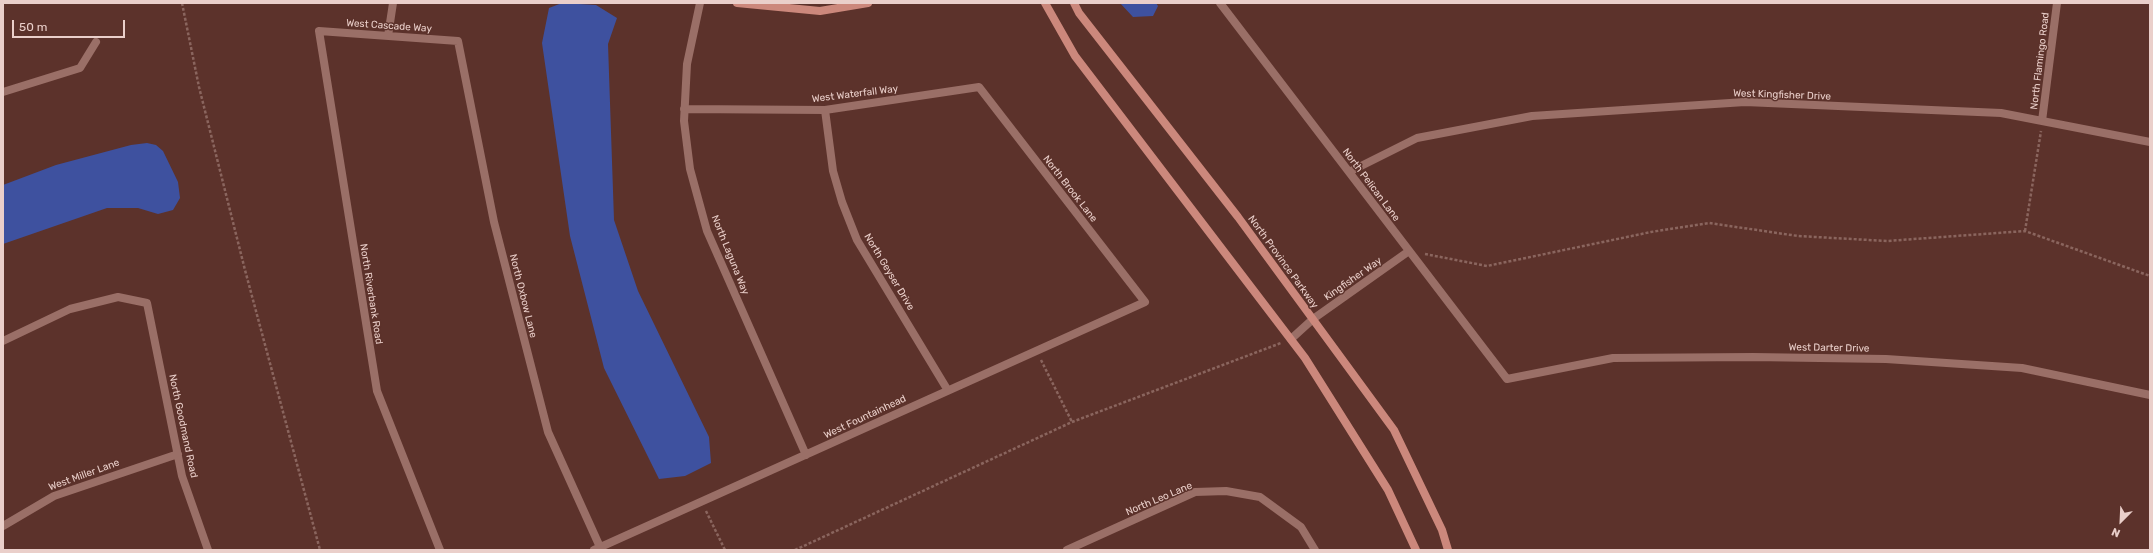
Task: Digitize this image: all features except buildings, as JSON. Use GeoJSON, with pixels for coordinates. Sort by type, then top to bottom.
{"type":"FeatureCollection","features":[{"type":"Feature","properties":{"kind":"street"},"geometry":{"type":"LineString","coordinates":[[388,36],[393,3]]}},
{"type":"Feature","properties":{"kind":"street","name":"North Laguna Way"},"geometry":{"type":"LineString","coordinates":[[700,3],[686,64],[684,121],[690,168],[707,230],[806,455]]}},
{"type":"Feature","properties":{"kind":"street"},"geometry":{"type":"LineString","coordinates":[[737,3],[820,11],[868,3]]}},
{"type":"Feature","properties":{"kind":"street"},"geometry":{"type":"LineString","coordinates":[[1045,3],[1075,56],[1291,339],[1388,490],[1416,550]]}},
{"type":"Feature","properties":{"kind":"street","name":"North Province Parkway"},"geometry":{"type":"LineString","coordinates":[[1074,3],[1079,13],[1238,217],[1394,430],[1442,530],[1448,550]]}},
{"type":"Feature","properties":{"kind":"street","name":"North Pelican Lane"},"geometry":{"type":"LineString","coordinates":[[1220,3],[1507,379]]}},
{"type":"Feature","properties":{"kind":"street","name":"North Flamingo Road"},"geometry":{"type":"LineString","coordinates":[[2042,121],[2057,3]]}},
{"type":"Feature","properties":{"kind":"street","name":"West Cascade Way"},"geometry":{"type":"LineString","coordinates":[[318,30],[458,41]]}},
{"type":"Feature","properties":{"kind":"street","name":"North Riverbank Road"},"geometry":{"type":"LineString","coordinates":[[318,30],[377,391],[440,550]]}},
{"type":"Feature","properties":{"kind":"street","name":"North Oxbow Lane"},"geometry":{"type":"LineString","coordinates":[[458,41],[494,222],[548,432],[597,549]]}},
{"type":"Feature","properties":{"kind":"street"},"geometry":{"type":"LineString","coordinates":[[3,92],[80,68],[96,42]]}},
{"type":"Feature","properties":{"kind":"street","name":"West Waterfall Way"},"geometry":{"type":"LineString","coordinates":[[684,109],[825,110],[979,87]]}},
{"type":"Feature","properties":{"kind":"street","name":"North Brook Lane"},"geometry":{"type":"LineString","coordinates":[[979,87],[1145,302]]}},
{"type":"Feature","properties":{"kind":"street","name":"West Kingfisher Drive"},"geometry":{"type":"LineString","coordinates":[[1349,172],[1417,138],[1532,116],[1744,102],[2001,113],[2150,142]]}},
{"type":"Feature","properties":{"kind":"street","name":"North Geyser Drive"},"geometry":{"type":"LineString","coordinates":[[825,110],[833,170],[842,202],[857,240],[947,390]]}},
{"type":"Feature","properties":{"kind":"street","name":"Kingfisher Way"},"geometry":{"type":"LineString","coordinates":[[1291,339],[1313,319],[1409,251]]}},
{"type":"Feature","properties":{"kind":"street","name":"North Goodmand Road"},"geometry":{"type":"LineString","coordinates":[[3,341],[70,308],[118,297],[147,303],[182,476],[208,550]]}},
{"type":"Feature","properties":{"kind":"street","name":"West Fountainhead"},"geometry":{"type":"LineString","coordinates":[[597,549],[1145,302]]}},
{"type":"Feature","properties":{"kind":"street","name":"West Darter Drive"},"geometry":{"type":"LineString","coordinates":[[1507,379],[1613,358],[1753,357],[1886,359],[2022,368],[2150,395]]}},
{"type":"Feature","properties":{"kind":"street","name":"West Miller Lane"},"geometry":{"type":"LineString","coordinates":[[3,526],[54,496],[178,454]]}},
{"type":"Feature","properties":{"kind":"street","name":"North Leo Lane"},"geometry":{"type":"LineString","coordinates":[[1070,549],[1195,492],[1226,491],[1260,497],[1301,527],[1315,550]]}},
{"type":"Feature","properties":{"kind":"path"},"geometry":{"type":"LineString","coordinates":[[182,3],[199,88],[245,270],[320,550]]}},
{"type":"Feature","properties":{"kind":"path"},"geometry":{"type":"LineString","coordinates":[[2025,231],[2042,121]]}},
{"type":"Feature","properties":{"kind":"path"},"geometry":{"type":"LineString","coordinates":[[1409,251],[1487,266],[1651,232],[1709,223],[1798,236],[1887,241],[2025,231],[2150,276]]}},
{"type":"Feature","properties":{"kind":"path"},"geometry":{"type":"LineString","coordinates":[[795,550],[1072,422],[1291,339]]}},
{"type":"Feature","properties":{"kind":"path"},"geometry":{"type":"LineString","coordinates":[[1036,350],[1072,422]]}},
{"type":"Feature","properties":{"kind":"path"},"geometry":{"type":"LineString","coordinates":[[702,502],[725,550]]}},
{"type":"Feature","properties":{"kind":"water"},"geometry":{"type":"Polygon","coordinates":[[[562,3],[596,5],[617,18],[608,44],[614,220],[638,291],[709,437],[711,463],[685,476],[659,479],[604,368],[570,236],[542,43],[549,8],[562,3]]]}},
{"type":"Feature","properties":{"kind":"water"},"geometry":{"type":"Polygon","coordinates":[[[1120,3],[1156,3],[1158,6],[1153,16],[1133,17],[1120,3]]]}},
{"type":"Feature","properties":{"kind":"water"},"geometry":{"type":"Polygon","coordinates":[[[147,143],[156,145],[163,151],[178,182],[180,198],[173,210],[158,214],[138,208],[107,208],[3,244],[3,185],[56,165],[131,145],[147,143]]]}}]}
